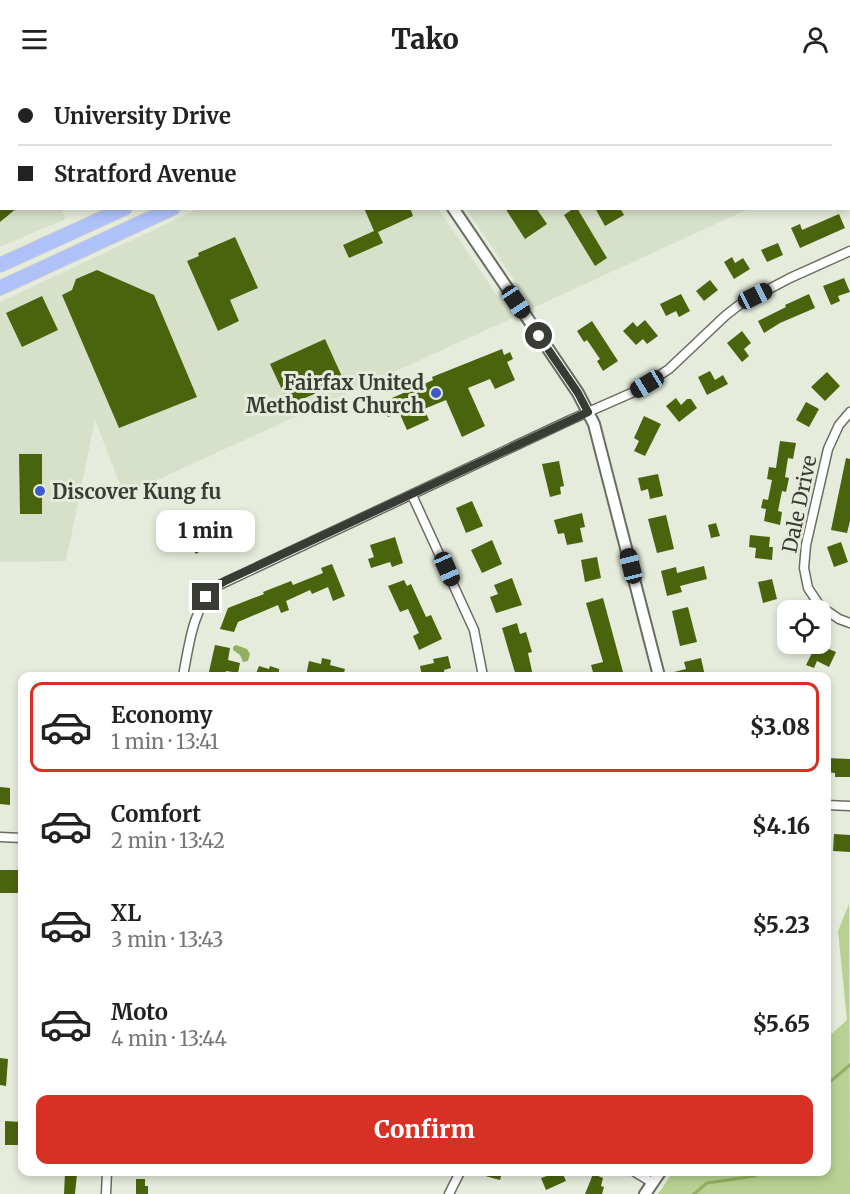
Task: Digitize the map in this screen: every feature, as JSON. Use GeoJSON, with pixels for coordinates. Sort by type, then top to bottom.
{"type":"FeatureCollection","features":[{"type":"Feature","properties":{"kind":"main road"},"geometry":{"type":"LineString","coordinates":[[0,265],[121,210]]}},
{"type":"Feature","properties":{"kind":"main road"},"geometry":{"type":"LineString","coordinates":[[0,288],[169,210]]}},
{"type":"Feature","properties":{"kind":"street"},"geometry":{"type":"LineString","coordinates":[[454,210],[588,412],[595,428],[658,672]]}},
{"type":"Feature","properties":{"kind":"street"},"geometry":{"type":"LineString","coordinates":[[184,672],[197,614],[201,604],[215,587],[636,391],[680,360],[724,316],[747,300],[850,251]]}},
{"type":"Feature","properties":{"kind":"street","name":"Dale Drive"},"geometry":{"type":"LineString","coordinates":[[850,412],[839,425],[828,449],[806,546],[804,568],[808,588],[820,606],[839,619],[850,623]]}},
{"type":"Feature","properties":{"kind":"street"},"geometry":{"type":"LineString","coordinates":[[412,495],[474,630],[482,672]]}},
{"type":"Feature","properties":{"kind":"street"},"geometry":{"type":"LineString","coordinates":[[831,805],[850,806]]}},
{"type":"Feature","properties":{"kind":"street"},"geometry":{"type":"LineString","coordinates":[[0,837],[18,837]]}},
{"type":"Feature","properties":{"kind":"street"},"geometry":{"type":"LineString","coordinates":[[106,1194],[107,1176]]}},
{"type":"Feature","properties":{"kind":"street"},"geometry":{"type":"LineString","coordinates":[[449,1194],[458,1176]]}},
{"type":"Feature","properties":{"kind":"street"},"geometry":{"type":"LineString","coordinates":[[642,1176],[653,1183]]}},
{"type":"Feature","properties":{"kind":"street"},"geometry":{"type":"LineString","coordinates":[[645,1194],[657,1176]]}},
{"type":"Feature","properties":{"kind":"shaded area"},"geometry":{"type":"Polygon","coordinates":[[[0,210],[62,210],[66,219],[0,247],[0,210]]]}},
{"type":"Feature","properties":{"kind":"shaded area"},"geometry":{"type":"Polygon","coordinates":[[[196,210],[439,210],[512,318],[124,495],[95,420],[66,561],[0,562],[0,302],[196,210]]]}},
{"type":"Feature","properties":{"kind":"shaded area"},"geometry":{"type":"Polygon","coordinates":[[[467,210],[746,210],[533,308],[467,210]]]}},
{"type":"Feature","properties":{"kind":"shaded area"},"geometry":{"type":"Polygon","coordinates":[[[236,645],[247,649],[250,654],[248,661],[243,662],[240,655],[233,650],[236,645]]]}},
{"type":"Feature","properties":{"kind":"shaded area"},"geometry":{"type":"Polygon","coordinates":[[[849,904],[850,1194],[658,1194],[670,1176],[831,1176],[831,1034],[847,1020],[838,931],[849,904]]]}},
{"type":"Feature","properties":{"kind":"building"},"geometry":{"type":"Polygon","coordinates":[[[0,210],[15,210],[0,222],[0,210]]]}},
{"type":"Feature","properties":{"kind":"building"},"geometry":{"type":"Polygon","coordinates":[[[365,210],[411,210],[413,216],[378,232],[383,243],[349,258],[343,245],[374,231],[365,210]]]}},
{"type":"Feature","properties":{"kind":"building"},"geometry":{"type":"Polygon","coordinates":[[[506,210],[537,210],[547,224],[525,239],[506,210]]]}},
{"type":"Feature","properties":{"kind":"building"},"geometry":{"type":"Polygon","coordinates":[[[571,210],[578,210],[607,258],[595,266],[564,215],[571,210]]]}},
{"type":"Feature","properties":{"kind":"building"},"geometry":{"type":"Polygon","coordinates":[[[596,210],[621,210],[624,215],[605,226],[596,210]]]}},
{"type":"Feature","properties":{"kind":"building"},"geometry":{"type":"Polygon","coordinates":[[[839,214],[845,228],[800,248],[791,228],[800,224],[802,230],[839,214]]]}},
{"type":"Feature","properties":{"kind":"building"},"geometry":{"type":"Polygon","coordinates":[[[235,237],[258,288],[230,300],[239,321],[218,331],[187,261],[199,256],[198,253],[235,237]]]}},
{"type":"Feature","properties":{"kind":"building"},"geometry":{"type":"Polygon","coordinates":[[[778,243],[783,255],[767,262],[761,250],[778,243]]]}},
{"type":"Feature","properties":{"kind":"building"},"geometry":{"type":"Polygon","coordinates":[[[732,257],[735,263],[743,258],[750,269],[734,279],[724,262],[732,257]]]}},
{"type":"Feature","properties":{"kind":"building"},"geometry":{"type":"Polygon","coordinates":[[[97,270],[154,295],[197,397],[119,428],[62,295],[72,290],[76,279],[97,270]]]}},
{"type":"Feature","properties":{"kind":"building"},"geometry":{"type":"Polygon","coordinates":[[[844,278],[850,292],[838,296],[840,301],[831,305],[823,286],[844,278]]]}},
{"type":"Feature","properties":{"kind":"building"},"geometry":{"type":"Polygon","coordinates":[[[710,280],[718,290],[704,301],[696,291],[710,280]]]}},
{"type":"Feature","properties":{"kind":"building"},"geometry":{"type":"Polygon","coordinates":[[[681,294],[690,311],[679,317],[676,311],[666,316],[660,304],[681,294]]]}},
{"type":"Feature","properties":{"kind":"building"},"geometry":{"type":"Polygon","coordinates":[[[809,294],[815,308],[780,323],[764,333],[758,321],[809,294]]]}},
{"type":"Feature","properties":{"kind":"building"},"geometry":{"type":"Polygon","coordinates":[[[42,296],[58,330],[22,347],[6,313],[42,296]]]}},
{"type":"Feature","properties":{"kind":"building"},"geometry":{"type":"Polygon","coordinates":[[[645,320],[658,336],[647,344],[643,339],[636,345],[623,331],[633,322],[637,327],[645,320]]]}},
{"type":"Feature","properties":{"kind":"building"},"geometry":{"type":"Polygon","coordinates":[[[592,321],[618,361],[603,371],[597,361],[600,359],[587,340],[584,342],[577,331],[592,321]]]}},
{"type":"Feature","properties":{"kind":"building"},"geometry":{"type":"Polygon","coordinates":[[[742,331],[751,343],[744,349],[749,356],[742,362],[727,343],[742,331]]]}},
{"type":"Feature","properties":{"kind":"building"},"geometry":{"type":"Polygon","coordinates":[[[325,339],[344,381],[289,405],[270,364],[325,339]]]}},
{"type":"Feature","properties":{"kind":"building","name":"Fairfax United Methodist Church"},"geometry":{"type":"Polygon","coordinates":[[[502,349],[504,355],[510,352],[513,359],[507,362],[515,380],[495,389],[490,379],[468,388],[485,426],[462,437],[446,400],[424,409],[429,420],[407,430],[399,412],[388,417],[384,410],[395,405],[392,398],[433,380],[432,377],[502,349]]]}},
{"type":"Feature","properties":{"kind":"building"},"geometry":{"type":"Polygon","coordinates":[[[710,371],[715,380],[723,375],[728,384],[707,395],[698,377],[710,371]]]}},
{"type":"Feature","properties":{"kind":"building"},"geometry":{"type":"Polygon","coordinates":[[[827,372],[840,386],[825,401],[811,387],[827,372]]]}},
{"type":"Feature","properties":{"kind":"building"},"geometry":{"type":"Polygon","coordinates":[[[676,398],[681,405],[687,399],[691,399],[697,408],[679,422],[666,406],[676,398]]]}},
{"type":"Feature","properties":{"kind":"building"},"geometry":{"type":"Polygon","coordinates":[[[806,402],[819,409],[809,427],[796,420],[806,402]]]}},
{"type":"Feature","properties":{"kind":"building"},"geometry":{"type":"Polygon","coordinates":[[[644,416],[661,424],[645,456],[634,451],[639,441],[634,438],[644,416]]]}},
{"type":"Feature","properties":{"kind":"building"},"geometry":{"type":"Polygon","coordinates":[[[780,441],[796,443],[793,459],[788,458],[785,477],[789,478],[786,492],[782,491],[778,511],[782,512],[780,525],[764,521],[766,509],[761,508],[763,499],[768,500],[772,480],[767,479],[769,467],[776,468],[780,441]]]}},
{"type":"Feature","properties":{"kind":"building"},"geometry":{"type":"Polygon","coordinates":[[[19,454],[42,454],[42,514],[20,514],[19,454]]]}},
{"type":"Feature","properties":{"kind":"building"},"geometry":{"type":"Polygon","coordinates":[[[846,458],[850,459],[850,521],[847,533],[831,530],[846,458]]]}},
{"type":"Feature","properties":{"kind":"building"},"geometry":{"type":"Polygon","coordinates":[[[559,461],[564,486],[560,487],[561,494],[550,497],[542,464],[559,461]]]}},
{"type":"Feature","properties":{"kind":"building"},"geometry":{"type":"Polygon","coordinates":[[[658,474],[663,496],[650,499],[648,489],[641,491],[638,478],[658,474]]]}},
{"type":"Feature","properties":{"kind":"building"},"geometry":{"type":"Polygon","coordinates":[[[472,501],[483,526],[466,533],[456,508],[472,501]]]}},
{"type":"Feature","properties":{"kind":"building"},"geometry":{"type":"Polygon","coordinates":[[[582,513],[585,527],[580,528],[583,542],[567,545],[564,533],[558,534],[554,520],[582,513]]]}},
{"type":"Feature","properties":{"kind":"building"},"geometry":{"type":"Polygon","coordinates":[[[666,515],[674,549],[657,553],[648,519],[666,515]]]}},
{"type":"Feature","properties":{"kind":"building"},"geometry":{"type":"Polygon","coordinates":[[[226,519],[233,529],[196,554],[189,544],[226,519]]]}},
{"type":"Feature","properties":{"kind":"building"},"geometry":{"type":"Polygon","coordinates":[[[716,523],[720,536],[711,538],[708,525],[716,523]]]}},
{"type":"Feature","properties":{"kind":"building"},"geometry":{"type":"Polygon","coordinates":[[[750,535],[770,537],[769,547],[773,547],[772,560],[755,558],[756,548],[749,547],[750,535]]]}},
{"type":"Feature","properties":{"kind":"building"},"geometry":{"type":"Polygon","coordinates":[[[395,537],[403,563],[392,567],[390,562],[371,568],[368,559],[374,557],[370,545],[395,537]]]}},
{"type":"Feature","properties":{"kind":"building"},"geometry":{"type":"Polygon","coordinates":[[[492,540],[502,564],[482,573],[471,550],[492,540]]]}},
{"type":"Feature","properties":{"kind":"building"},"geometry":{"type":"Polygon","coordinates":[[[841,542],[848,562],[834,567],[827,547],[841,542]]]}},
{"type":"Feature","properties":{"kind":"building"},"geometry":{"type":"Polygon","coordinates":[[[597,557],[601,578],[585,582],[581,560],[597,557]]]}},
{"type":"Feature","properties":{"kind":"building"},"geometry":{"type":"Polygon","coordinates":[[[332,564],[345,596],[333,601],[328,587],[312,594],[310,590],[286,601],[289,610],[281,613],[278,605],[238,622],[234,632],[220,629],[228,608],[291,581],[293,585],[323,573],[321,568],[332,564]]]}},
{"type":"Feature","properties":{"kind":"building"},"geometry":{"type":"Polygon","coordinates":[[[704,566],[707,579],[680,586],[682,592],[667,596],[661,571],[676,567],[677,573],[704,566]]]}},
{"type":"Feature","properties":{"kind":"building"},"geometry":{"type":"Polygon","coordinates":[[[512,578],[522,605],[496,613],[490,597],[498,594],[494,585],[512,578]]]}},
{"type":"Feature","properties":{"kind":"building"},"geometry":{"type":"Polygon","coordinates":[[[772,579],[777,599],[763,603],[758,582],[772,579]]]}},
{"type":"Feature","properties":{"kind":"building"},"geometry":{"type":"Polygon","coordinates":[[[404,580],[407,586],[411,584],[426,617],[431,615],[442,639],[419,650],[413,636],[419,633],[408,609],[400,612],[388,586],[404,580]]]}},
{"type":"Feature","properties":{"kind":"building"},"geometry":{"type":"Polygon","coordinates":[[[603,598],[623,672],[593,672],[591,665],[603,662],[586,603],[603,598]]]}},
{"type":"Feature","properties":{"kind":"building"},"geometry":{"type":"Polygon","coordinates":[[[688,607],[697,642],[680,646],[672,611],[688,607]]]}},
{"type":"Feature","properties":{"kind":"building"},"geometry":{"type":"Polygon","coordinates":[[[517,623],[520,634],[526,632],[532,652],[528,653],[532,672],[515,672],[502,628],[517,623]]]}},
{"type":"Feature","properties":{"kind":"building"},"geometry":{"type":"Polygon","coordinates":[[[215,645],[230,648],[228,660],[240,663],[238,672],[209,672],[215,645]]]}},
{"type":"Feature","properties":{"kind":"building"},"geometry":{"type":"Polygon","coordinates":[[[831,650],[836,652],[829,667],[817,661],[814,668],[806,665],[812,654],[831,654],[831,650]]]}},
{"type":"Feature","properties":{"kind":"building"},"geometry":{"type":"Polygon","coordinates":[[[448,656],[451,668],[444,670],[444,672],[421,672],[420,666],[434,663],[433,659],[448,656]]]}},
{"type":"Feature","properties":{"kind":"building"},"geometry":{"type":"Polygon","coordinates":[[[322,658],[331,660],[330,665],[345,669],[344,672],[307,672],[309,661],[321,664],[322,658]]]}},
{"type":"Feature","properties":{"kind":"building"},"geometry":{"type":"Polygon","coordinates":[[[701,658],[704,672],[674,672],[686,669],[684,662],[701,658]]]}},
{"type":"Feature","properties":{"kind":"building"},"geometry":{"type":"Polygon","coordinates":[[[259,666],[279,669],[279,672],[257,672],[259,666]]]}},
{"type":"Feature","properties":{"kind":"building"},"geometry":{"type":"Polygon","coordinates":[[[831,758],[850,759],[850,777],[835,777],[835,773],[831,773],[831,758]]]}},
{"type":"Feature","properties":{"kind":"building"},"geometry":{"type":"Polygon","coordinates":[[[0,787],[10,788],[10,805],[0,804],[0,787]]]}},
{"type":"Feature","properties":{"kind":"building"},"geometry":{"type":"Polygon","coordinates":[[[834,834],[850,835],[850,852],[833,851],[834,834]]]}},
{"type":"Feature","properties":{"kind":"building"},"geometry":{"type":"Polygon","coordinates":[[[0,870],[18,870],[18,893],[0,893],[0,870]]]}},
{"type":"Feature","properties":{"kind":"building"},"geometry":{"type":"Polygon","coordinates":[[[0,1058],[8,1059],[6,1086],[0,1085],[0,1058]]]}},
{"type":"Feature","properties":{"kind":"building"},"geometry":{"type":"Polygon","coordinates":[[[5,1121],[18,1122],[18,1145],[5,1145],[5,1121]]]}},
{"type":"Feature","properties":{"kind":"building"},"geometry":{"type":"Polygon","coordinates":[[[65,1176],[77,1176],[75,1194],[64,1194],[65,1176]]]}},
{"type":"Feature","properties":{"kind":"building"},"geometry":{"type":"Polygon","coordinates":[[[485,1176],[501,1176],[500,1180],[485,1176]]]}},
{"type":"Feature","properties":{"kind":"building"},"geometry":{"type":"Polygon","coordinates":[[[564,1176],[566,1181],[546,1190],[541,1178],[564,1176]]]}},
{"type":"Feature","properties":{"kind":"building"},"geometry":{"type":"Polygon","coordinates":[[[592,1176],[603,1178],[602,1194],[585,1194],[592,1176]]]}},
{"type":"Feature","properties":{"kind":"building"},"geometry":{"type":"Polygon","coordinates":[[[136,1179],[145,1179],[148,1194],[136,1194],[136,1179]]]}},
{"type":"Feature","properties":{"kind":"waterway"},"geometry":{"type":"LineString","coordinates":[[831,1081],[850,1065]]}},
{"type":"Feature","properties":{"kind":"waterway"},"geometry":{"type":"LineString","coordinates":[[694,1194],[707,1183],[755,1176]]}},
{"type":"Feature","properties":{"kind":"place","name":"Fairfax United Methodist Church"},"geometry":{"type":"Point","coordinates":[436,393]}},
{"type":"Feature","properties":{"kind":"place","name":"Discover Kung fu"},"geometry":{"type":"Point","coordinates":[40,491]}},
{"type":"Feature","properties":{"kind":"route"},"geometry":{"type":"LineString","coordinates":[[206,597],[215,587],[225,581],[588,412],[578,393],[539,336]]}}]}
